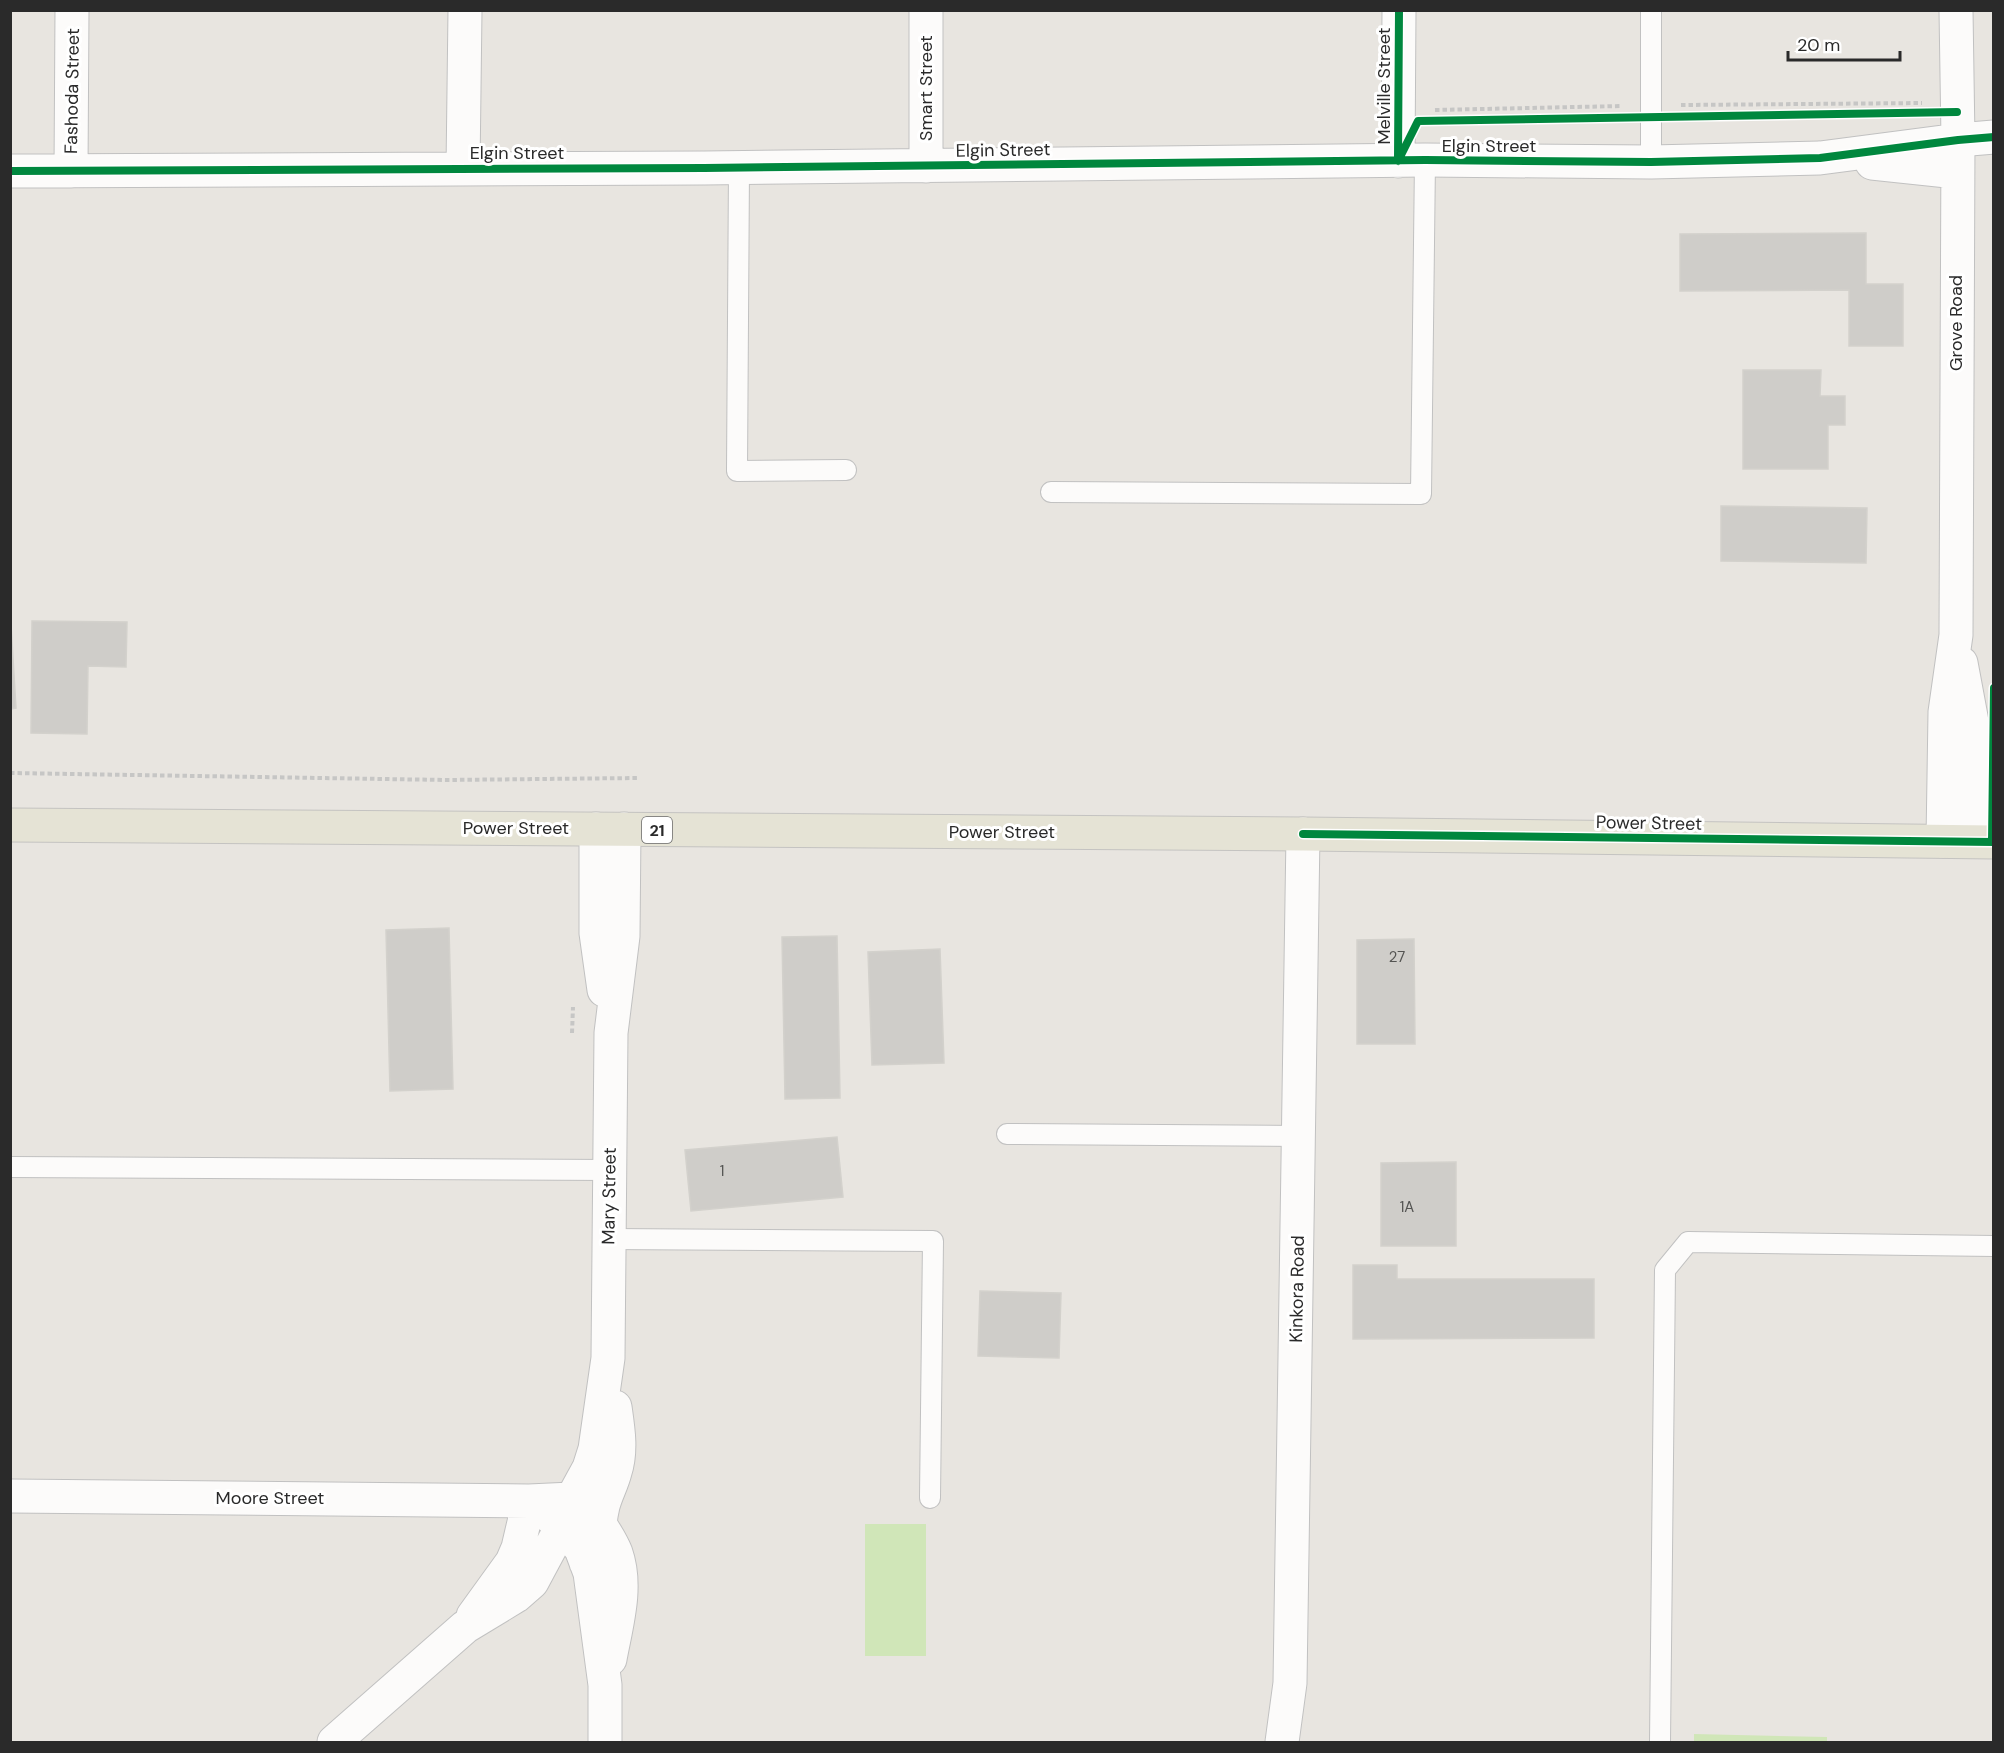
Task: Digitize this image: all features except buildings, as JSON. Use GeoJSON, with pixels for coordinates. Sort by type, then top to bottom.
{"type":"FeatureCollection","features":[{"type":"Feature","properties":{"kind":"main road","name":"Power Street"},"geometry":{"type":"LineString","coordinates":[[10,825],[1304,834],[1970,842]]}},
{"type":"Feature","properties":{"kind":"street","name":"Fashoda Street"},"geometry":{"type":"LineString","coordinates":[[71,171],[72,10]]}},
{"type":"Feature","properties":{"kind":"street"},"geometry":{"type":"LineString","coordinates":[[463,169],[465,10]]}},
{"type":"Feature","properties":{"kind":"street","name":"Smart Street"},"geometry":{"type":"LineString","coordinates":[[926,10],[926,166]]}},
{"type":"Feature","properties":{"kind":"street","name":"Melville Street"},"geometry":{"type":"LineString","coordinates":[[1399,10],[1412,161]]}},
{"type":"Feature","properties":{"kind":"street","name":"Grove Road"},"geometry":{"type":"LineString","coordinates":[[1956,10],[1958,140],[1956,635],[1945,712],[1970,842]]}},
{"type":"Feature","properties":{"kind":"street","name":"Elgin Street"},"geometry":{"type":"LineString","coordinates":[[10,171],[739,168],[1412,161],[1651,162],[1820,158],[1994,137]]}},
{"type":"Feature","properties":{"kind":"street","name":"Elgin Street"},"geometry":{"type":"LineString","coordinates":[[1820,158],[1957,172]]}},
{"type":"Feature","properties":{"kind":"street","name":"Mary Street"},"geometry":{"type":"LineString","coordinates":[[465,1627],[516,1596],[532,1582],[589,1468],[596,1449],[608,1358],[610,1034],[596,933],[610,829]]}},
{"type":"Feature","properties":{"kind":"street","name":"Kinkora Road"},"geometry":{"type":"LineString","coordinates":[[1282,1743],[1290,1683],[1304,834]]}},
{"type":"Feature","properties":{"kind":"street","name":"Mary Street"},"geometry":{"type":"LineString","coordinates":[[586,1563],[597,1546],[606,1491],[615,1472],[618,1455],[619,1432],[608,1358]]}},
{"type":"Feature","properties":{"kind":"street","name":"Moore Street"},"geometry":{"type":"LineString","coordinates":[[10,1496],[529,1501],[567,1512]]}},
{"type":"Feature","properties":{"kind":"street"},"geometry":{"type":"LineString","coordinates":[[334,1743],[465,1627],[512,1562],[521,1539],[529,1501]]}},
{"type":"Feature","properties":{"kind":"street"},"geometry":{"type":"LineString","coordinates":[[605,1685],[619,1610],[621,1582],[617,1555],[608,1534],[592,1512],[567,1512],[590,1573],[605,1685],[605,1743]]}},
{"type":"Feature","properties":{"kind":"lane"},"geometry":{"type":"LineString","coordinates":[[1651,10],[1651,162]]}},
{"type":"Feature","properties":{"kind":"lane"},"geometry":{"type":"LineString","coordinates":[[1051,492],[1421,494],[1412,161]]}},
{"type":"Feature","properties":{"kind":"lane"},"geometry":{"type":"LineString","coordinates":[[739,168],[737,471],[846,470]]}},
{"type":"Feature","properties":{"kind":"lane"},"geometry":{"type":"LineString","coordinates":[[1007,1134],[1299,1136]]}},
{"type":"Feature","properties":{"kind":"lane"},"geometry":{"type":"LineString","coordinates":[[10,1167],[610,1170]]}},
{"type":"Feature","properties":{"kind":"lane"},"geometry":{"type":"LineString","coordinates":[[609,1239],[933,1241],[930,1498]]}},
{"type":"Feature","properties":{"kind":"lane"},"geometry":{"type":"LineString","coordinates":[[1660,1743],[1665,1270],[1688,1242],[1994,1246]]}},
{"type":"Feature","properties":{"kind":"path"},"geometry":{"type":"LineString","coordinates":[[10,773],[446,780],[638,778]]}},
{"type":"Feature","properties":{"kind":"path"},"geometry":{"type":"LineString","coordinates":[[572,1044],[573,998]]}},
{"type":"Feature","properties":{"kind":"green space"},"geometry":{"type":"Polygon","coordinates":[[[865,1524],[926,1524],[926,1656],[865,1656],[865,1524]]]}},
{"type":"Feature","properties":{"kind":"green space"},"geometry":{"type":"Polygon","coordinates":[[[1694,1734],[1827,1737],[1827,1742],[1694,1742],[1694,1734]]]}},
{"type":"Feature","properties":{"kind":"cycle path"},"geometry":{"type":"LineString","coordinates":[[1398,157],[1399,10]]}},
{"type":"Feature","properties":{"kind":"cycle path"},"geometry":{"type":"LineString","coordinates":[[1398,161],[1418,121],[1957,112]]}},
{"type":"Feature","properties":{"kind":"cycle path"},"geometry":{"type":"LineString","coordinates":[[10,171],[704,168],[1425,160],[1651,162],[1820,158],[1994,137]]}},
{"type":"Feature","properties":{"kind":"cycle path"},"geometry":{"type":"LineString","coordinates":[[1992,842],[1994,688]]}},
{"type":"Feature","properties":{"kind":"cycle path"},"geometry":{"type":"LineString","coordinates":[[1303,834],[1994,842]]}}]}
